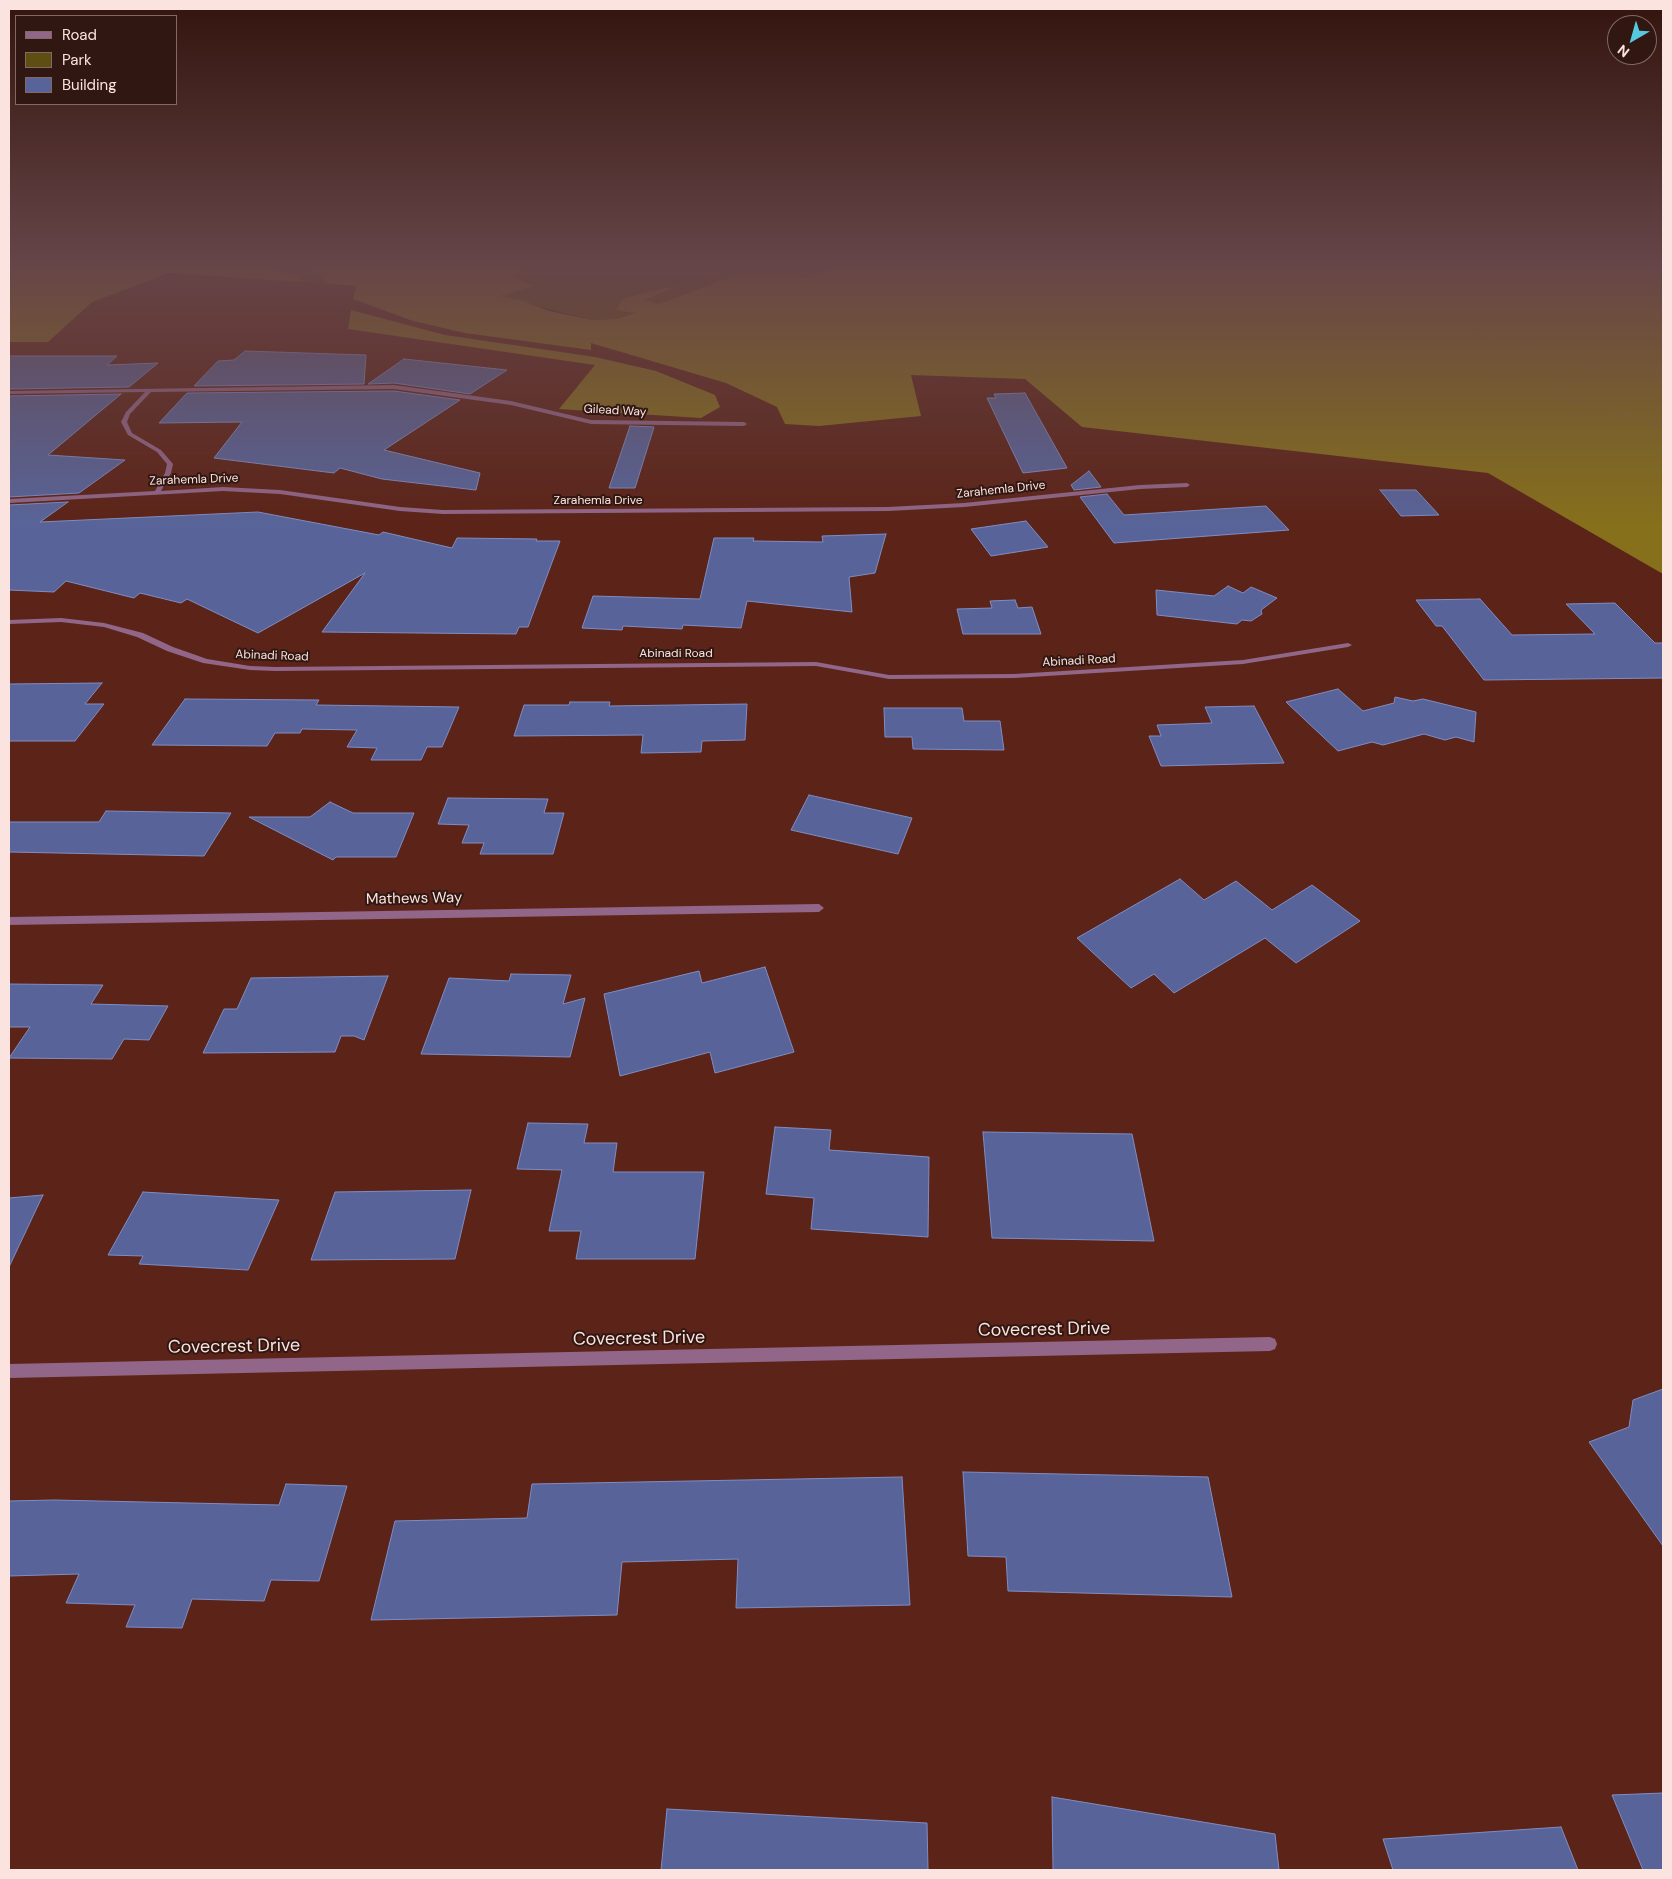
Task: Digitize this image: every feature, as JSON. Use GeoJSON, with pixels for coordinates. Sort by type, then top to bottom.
{"type":"FeatureCollection","features":[{"type":"Feature","properties":{"kind":"street","name":"Gilead Way"},"geometry":{"type":"LineString","coordinates":[[9,392],[394,387],[511,402],[591,422],[744,424]]}},
{"type":"Feature","properties":{"kind":"street"},"geometry":{"type":"LineString","coordinates":[[150,390],[128,413],[124,422],[130,434],[159,451],[170,464],[168,473],[157,492]]}},
{"type":"Feature","properties":{"kind":"street","name":"Zarahemla Drive"},"geometry":{"type":"LineString","coordinates":[[9,501],[157,492],[252,490],[307,495],[421,511],[501,513],[914,509],[964,506],[1140,486],[1187,485]]}},
{"type":"Feature","properties":{"kind":"street","name":"Abinadi Road"},"geometry":{"type":"LineString","coordinates":[[9,622],[61,620],[104,625],[140,634],[170,649],[206,661],[227,665],[275,669],[816,664],[889,677],[1014,676],[1243,662],[1348,645]]}},
{"type":"Feature","properties":{"kind":"street","name":"Mathews Way"},"geometry":{"type":"LineString","coordinates":[[9,921],[819,908]]}},
{"type":"Feature","properties":{"kind":"street","name":"Covecrest Drive"},"geometry":{"type":"LineString","coordinates":[[9,1372],[1270,1344]]}},
{"type":"Feature","properties":{"kind":"path"},"geometry":{"type":"LineString","coordinates":[[1539,351],[1595,366],[1663,381]]}},
{"type":"Feature","properties":{"kind":"path"},"geometry":{"type":"LineString","coordinates":[[1663,392],[1546,378],[1490,376],[1490,379],[1570,397],[1663,427]]}},
{"type":"Feature","properties":{"kind":"shaded area"},"geometry":{"type":"Polygon","coordinates":[[[497,351],[552,351],[595,357],[656,371],[715,395],[720,407],[701,418],[559,409],[595,365],[497,351]]]}},
{"type":"Feature","properties":{"kind":"shaded area"},"geometry":{"type":"Polygon","coordinates":[[[617,351],[1663,351],[1663,574],[1488,473],[1082,427],[1025,379],[911,375],[921,416],[819,426],[785,424],[777,407],[726,383],[617,351]]]}},
{"type":"Feature","properties":{"kind":"building"},"geometry":{"type":"Polygon","coordinates":[[[245,351],[366,355],[364,384],[194,386],[218,361],[234,360],[245,351]]]}},
{"type":"Feature","properties":{"kind":"building"},"geometry":{"type":"Polygon","coordinates":[[[9,356],[117,356],[107,365],[158,363],[129,387],[9,389],[9,356]]]}},
{"type":"Feature","properties":{"kind":"building"},"geometry":{"type":"Polygon","coordinates":[[[404,359],[507,370],[470,394],[394,383],[368,384],[404,359]]]}},
{"type":"Feature","properties":{"kind":"building"},"geometry":{"type":"Polygon","coordinates":[[[394,391],[460,400],[384,450],[480,473],[476,490],[382,479],[340,468],[334,473],[214,458],[242,422],[159,423],[187,393],[394,391]]]}},
{"type":"Feature","properties":{"kind":"building"},"geometry":{"type":"Polygon","coordinates":[[[1025,393],[1067,468],[1023,473],[987,398],[996,398],[994,394],[1025,393]]]}},
{"type":"Feature","properties":{"kind":"building"},"geometry":{"type":"Polygon","coordinates":[[[121,394],[48,455],[125,460],[79,493],[9,497],[9,396],[121,394]]]}},
{"type":"Feature","properties":{"kind":"building"},"geometry":{"type":"Polygon","coordinates":[[[630,426],[654,427],[635,488],[609,488],[630,426]]]}},
{"type":"Feature","properties":{"kind":"building"},"geometry":{"type":"Polygon","coordinates":[[[1089,471],[1101,487],[1074,490],[1071,485],[1089,471]]]}},
{"type":"Feature","properties":{"kind":"building"},"geometry":{"type":"Polygon","coordinates":[[[1380,490],[1416,490],[1439,515],[1401,516],[1380,490]]]}},
{"type":"Feature","properties":{"kind":"building"},"geometry":{"type":"Polygon","coordinates":[[[1107,494],[1124,515],[1266,506],[1289,530],[1114,543],[1080,497],[1107,494]]]}},
{"type":"Feature","properties":{"kind":"building"},"geometry":{"type":"Polygon","coordinates":[[[68,502],[40,522],[258,512],[379,535],[383,532],[452,548],[457,538],[560,541],[528,627],[519,627],[516,634],[322,632],[365,573],[258,633],[187,599],[181,603],[140,593],[134,598],[66,581],[54,592],[9,590],[9,505],[68,502]]]}},
{"type":"Feature","properties":{"kind":"building"},"geometry":{"type":"Polygon","coordinates":[[[1026,521],[1048,547],[991,556],[971,529],[1026,521]]]}},
{"type":"Feature","properties":{"kind":"building"},"geometry":{"type":"Polygon","coordinates":[[[886,534],[875,573],[849,577],[852,612],[747,601],[741,628],[683,625],[682,629],[623,626],[622,630],[582,628],[593,596],[700,599],[714,538],[754,538],[753,541],[823,542],[822,536],[886,534]]]}},
{"type":"Feature","properties":{"kind":"building"},"geometry":{"type":"Polygon","coordinates":[[[1228,586],[1243,593],[1251,587],[1277,598],[1261,610],[1262,614],[1251,621],[1242,620],[1237,624],[1157,615],[1156,590],[1214,596],[1228,586]]]}},
{"type":"Feature","properties":{"kind":"building"},"geometry":{"type":"Polygon","coordinates":[[[1480,599],[1512,635],[1595,634],[1566,604],[1615,603],[1655,643],[1663,643],[1663,678],[1484,680],[1442,626],[1436,626],[1416,600],[1480,599]]]}},
{"type":"Feature","properties":{"kind":"building"},"geometry":{"type":"Polygon","coordinates":[[[1015,600],[1018,608],[1032,607],[1041,634],[963,634],[957,609],[992,608],[990,601],[1015,600]]]}},
{"type":"Feature","properties":{"kind":"building"},"geometry":{"type":"Polygon","coordinates":[[[102,683],[85,704],[104,704],[75,741],[9,741],[9,684],[102,683]]]}},
{"type":"Feature","properties":{"kind":"building"},"geometry":{"type":"Polygon","coordinates":[[[1338,689],[1363,711],[1394,703],[1395,697],[1413,701],[1423,699],[1476,712],[1474,742],[1456,737],[1445,740],[1424,734],[1383,745],[1372,742],[1338,751],[1286,702],[1338,689]]]}},
{"type":"Feature","properties":{"kind":"building"},"geometry":{"type":"Polygon","coordinates":[[[185,699],[319,700],[316,705],[459,707],[442,747],[427,747],[421,760],[371,760],[377,748],[347,747],[357,730],[302,729],[300,733],[275,733],[267,746],[152,745],[185,699]]]}},
{"type":"Feature","properties":{"kind":"building"},"geometry":{"type":"Polygon","coordinates":[[[570,702],[610,702],[609,706],[747,704],[745,740],[702,741],[701,752],[641,753],[643,735],[514,736],[524,705],[569,705],[570,702]]]}},
{"type":"Feature","properties":{"kind":"building"},"geometry":{"type":"Polygon","coordinates":[[[1254,706],[1284,763],[1161,766],[1149,736],[1161,736],[1157,725],[1212,723],[1205,707],[1254,706]]]}},
{"type":"Feature","properties":{"kind":"building"},"geometry":{"type":"Polygon","coordinates":[[[884,708],[962,708],[964,721],[1000,721],[1004,750],[913,749],[912,737],[885,737],[884,708]]]}},
{"type":"Feature","properties":{"kind":"building"},"geometry":{"type":"Polygon","coordinates":[[[809,795],[912,818],[898,854],[791,830],[809,795]]]}},
{"type":"Feature","properties":{"kind":"building"},"geometry":{"type":"Polygon","coordinates":[[[448,798],[548,799],[544,813],[564,813],[553,854],[480,854],[484,843],[462,843],[469,825],[438,824],[448,798]]]}},
{"type":"Feature","properties":{"kind":"building"},"geometry":{"type":"Polygon","coordinates":[[[330,802],[353,813],[414,813],[396,857],[336,857],[333,860],[249,817],[310,817],[330,802]]]}},
{"type":"Feature","properties":{"kind":"building"},"geometry":{"type":"Polygon","coordinates":[[[106,811],[231,813],[204,856],[9,852],[9,822],[99,822],[106,811]]]}},
{"type":"Feature","properties":{"kind":"building"},"geometry":{"type":"Polygon","coordinates":[[[1180,879],[1204,900],[1236,881],[1272,910],[1312,885],[1360,921],[1296,963],[1265,938],[1174,993],[1154,974],[1131,988],[1077,938],[1180,879]]]}},
{"type":"Feature","properties":{"kind":"building"},"geometry":{"type":"Polygon","coordinates":[[[765,967],[794,1052],[715,1073],[710,1052],[620,1076],[604,994],[699,971],[702,983],[765,967]]]}},
{"type":"Feature","properties":{"kind":"building"},"geometry":{"type":"Polygon","coordinates":[[[511,974],[571,975],[563,1004],[585,998],[570,1057],[421,1054],[449,978],[509,981],[511,974]]]}},
{"type":"Feature","properties":{"kind":"building"},"geometry":{"type":"Polygon","coordinates":[[[388,976],[364,1040],[354,1036],[341,1036],[335,1052],[203,1053],[224,1009],[237,1009],[251,978],[388,976]]]}},
{"type":"Feature","properties":{"kind":"building"},"geometry":{"type":"Polygon","coordinates":[[[9,984],[103,985],[91,1004],[168,1006],[149,1040],[124,1039],[112,1059],[9,1058],[30,1027],[9,1027],[9,984]]]}},
{"type":"Feature","properties":{"kind":"building"},"geometry":{"type":"Polygon","coordinates":[[[528,1123],[588,1124],[584,1143],[617,1143],[613,1172],[704,1172],[695,1259],[576,1259],[581,1231],[549,1231],[562,1170],[517,1169],[528,1123]]]}},
{"type":"Feature","properties":{"kind":"building"},"geometry":{"type":"Polygon","coordinates":[[[775,1127],[831,1130],[829,1150],[929,1157],[928,1237],[811,1229],[814,1198],[766,1194],[775,1127]]]}},
{"type":"Feature","properties":{"kind":"building"},"geometry":{"type":"Polygon","coordinates":[[[983,1132],[1132,1134],[1154,1241],[992,1238],[983,1132]]]}},
{"type":"Feature","properties":{"kind":"building"},"geometry":{"type":"Polygon","coordinates":[[[471,1190],[455,1259],[311,1260],[335,1192],[471,1190]]]}},
{"type":"Feature","properties":{"kind":"building"},"geometry":{"type":"Polygon","coordinates":[[[143,1192],[279,1200],[248,1270],[139,1264],[143,1256],[108,1255],[143,1192]]]}},
{"type":"Feature","properties":{"kind":"building"},"geometry":{"type":"Polygon","coordinates":[[[43,1195],[9,1267],[9,1198],[43,1195]]]}},
{"type":"Feature","properties":{"kind":"building"},"geometry":{"type":"Polygon","coordinates":[[[1663,1389],[1663,1546],[1589,1442],[1629,1427],[1633,1400],[1663,1389]]]}},
{"type":"Feature","properties":{"kind":"building"},"geometry":{"type":"Polygon","coordinates":[[[963,1472],[1208,1477],[1232,1597],[1008,1591],[1006,1557],[968,1556],[963,1472]]]}},
{"type":"Feature","properties":{"kind":"building"},"geometry":{"type":"Polygon","coordinates":[[[902,1477],[910,1605],[736,1608],[738,1559],[622,1562],[617,1615],[371,1620],[395,1521],[527,1518],[532,1484],[902,1477]]]}},
{"type":"Feature","properties":{"kind":"building"},"geometry":{"type":"Polygon","coordinates":[[[286,1484],[347,1486],[319,1581],[271,1580],[264,1601],[192,1599],[182,1628],[126,1627],[135,1605],[66,1603],[79,1574],[9,1576],[9,1501],[54,1500],[279,1505],[286,1484]]]}},
{"type":"Feature","properties":{"kind":"building"},"geometry":{"type":"Polygon","coordinates":[[[1663,1793],[1663,1870],[1643,1870],[1612,1795],[1663,1793]]]}},
{"type":"Feature","properties":{"kind":"building"},"geometry":{"type":"Polygon","coordinates":[[[1052,1797],[1275,1834],[1279,1870],[1053,1870],[1052,1797]]]}},
{"type":"Feature","properties":{"kind":"building"},"geometry":{"type":"Polygon","coordinates":[[[667,1809],[927,1823],[928,1870],[661,1870],[667,1809]]]}},
{"type":"Feature","properties":{"kind":"building"},"geometry":{"type":"Polygon","coordinates":[[[1561,1827],[1578,1870],[1393,1870],[1383,1839],[1561,1827]]]}}]}
